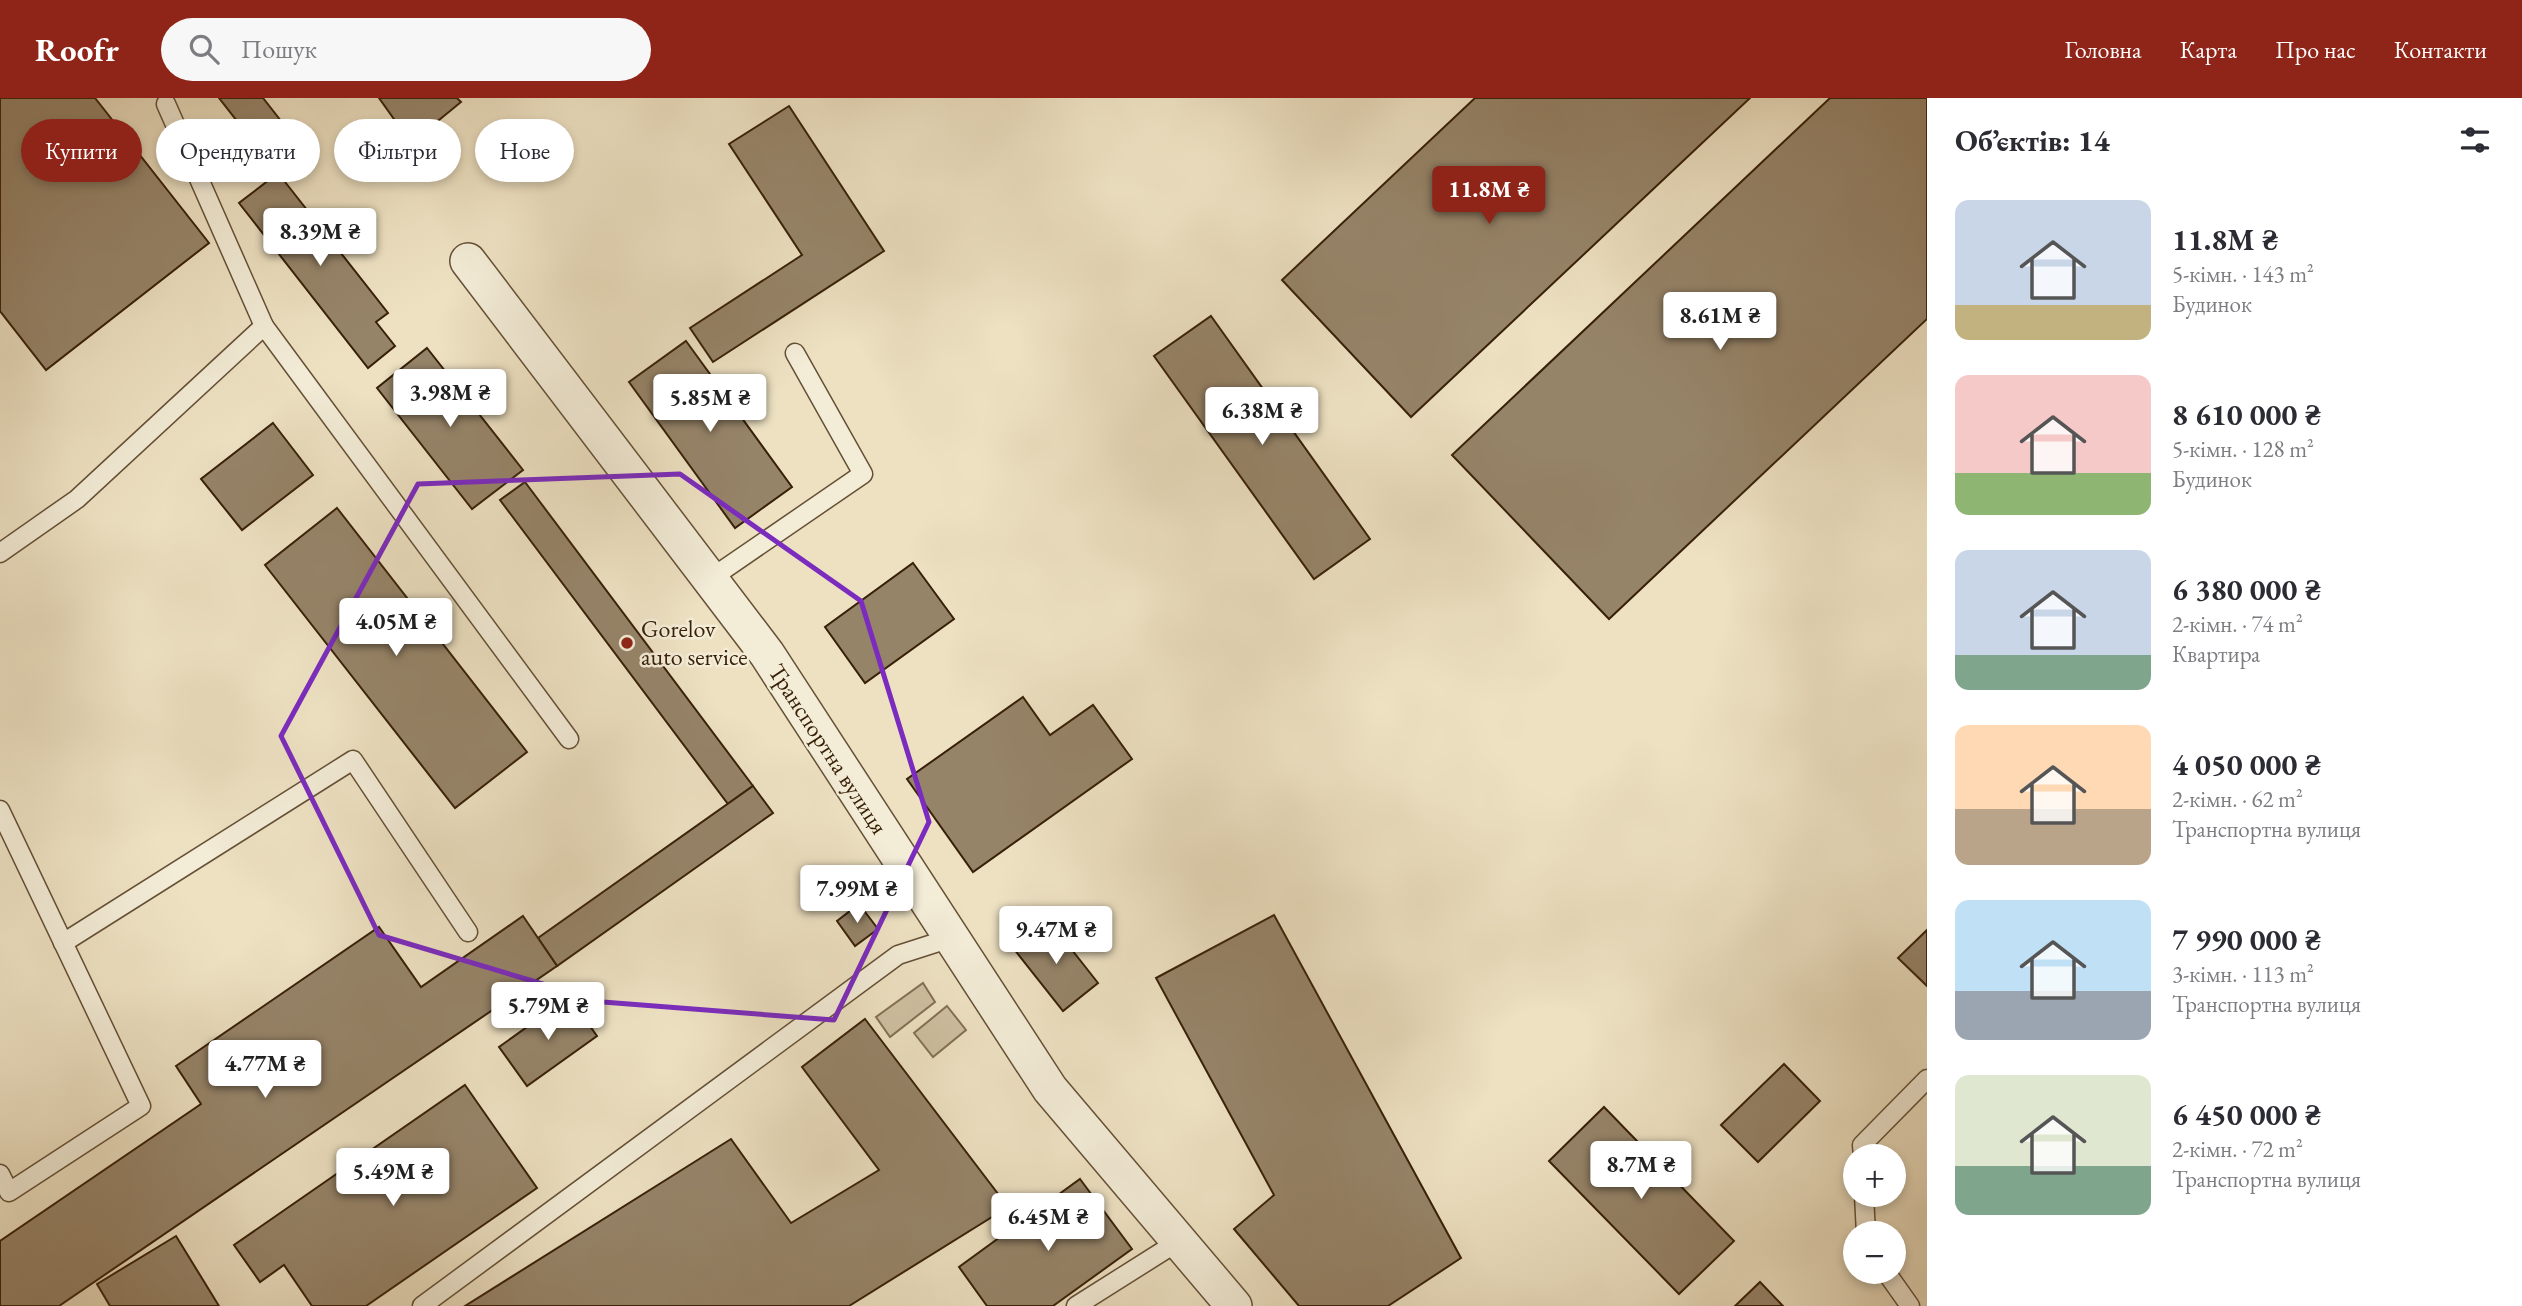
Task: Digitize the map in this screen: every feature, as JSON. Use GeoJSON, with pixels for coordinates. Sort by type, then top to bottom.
{"type":"FeatureCollection","features":[{"type":"Feature","properties":{"kind":"street","name":"Транспортна вулиця"},"geometry":{"type":"LineString","coordinates":[[468,261],[767,654],[1050,1089],[1234,1306]]}},
{"type":"Feature","properties":{"kind":"lane"},"geometry":{"type":"LineString","coordinates":[[166,104],[264,326],[569,739]]}},
{"type":"Feature","properties":{"kind":"lane"},"geometry":{"type":"LineString","coordinates":[[0,553],[77,499],[264,326]]}},
{"type":"Feature","properties":{"kind":"lane"},"geometry":{"type":"LineString","coordinates":[[710,579],[863,474],[795,353]]}},
{"type":"Feature","properties":{"kind":"lane"},"geometry":{"type":"LineString","coordinates":[[63,943],[353,760],[468,932]]}},
{"type":"Feature","properties":{"kind":"lane"},"geometry":{"type":"LineString","coordinates":[[0,810],[141,1106],[9,1192],[0,1174]]}},
{"type":"Feature","properties":{"kind":"lane"},"geometry":{"type":"LineString","coordinates":[[422,1306],[898,955],[951,938]]}},
{"type":"Feature","properties":{"kind":"lane"},"geometry":{"type":"LineString","coordinates":[[1863,1144],[1927,1079]]}},
{"type":"Feature","properties":{"kind":"lane"},"geometry":{"type":"LineString","coordinates":[[1076,1306],[1179,1241]]}},
{"type":"Feature","properties":{"kind":"lane"},"geometry":{"type":"LineString","coordinates":[[1894,1284],[1910,1306]]}},
{"type":"Feature","properties":{"kind":"highlighted area"},"geometry":{"type":"Polygon","coordinates":[[[680,474],[861,601],[929,822],[834,1020],[603,1002],[379,935],[281,736],[418,484],[680,474]]]}},
{"type":"Feature","properties":{"kind":"shaded area"},"geometry":{"type":"Polygon","coordinates":[[[923,983],[935,1002],[890,1037],[876,1017],[923,983]]]}},
{"type":"Feature","properties":{"kind":"shaded area"},"geometry":{"type":"Polygon","coordinates":[[[947,1006],[966,1030],[933,1057],[914,1033],[947,1006]]]}},
{"type":"Feature","properties":{"kind":"building"},"geometry":{"type":"Polygon","coordinates":[[[0,98],[95,98],[112,119],[21,119],[21,182],[142,182],[142,158],[156,176],[156,182],[161,182],[209,243],[46,370],[0,311],[0,98]]]}},
{"type":"Feature","properties":{"kind":"building"},"geometry":{"type":"Polygon","coordinates":[[[219,98],[263,98],[279,119],[235,119],[219,98]]]}},
{"type":"Feature","properties":{"kind":"building"},"geometry":{"type":"Polygon","coordinates":[[[379,98],[457,98],[461,102],[440,119],[394,119],[379,98]]]}},
{"type":"Feature","properties":{"kind":"building"},"geometry":{"type":"Polygon","coordinates":[[[1475,98],[1750,98],[1411,417],[1282,280],[1475,98]]]}},
{"type":"Feature","properties":{"kind":"building"},"geometry":{"type":"Polygon","coordinates":[[[1830,98],[1927,98],[1927,319],[1609,619],[1452,455],[1830,98]]]}},
{"type":"Feature","properties":{"kind":"building"},"geometry":{"type":"Polygon","coordinates":[[[789,106],[884,251],[713,362],[690,328],[802,255],[729,144],[789,106]]]}},
{"type":"Feature","properties":{"kind":"building"},"geometry":{"type":"Polygon","coordinates":[[[266,182],[285,182],[388,313],[376,322],[395,346],[368,368],[239,203],[266,182]]]}},
{"type":"Feature","properties":{"kind":"building"},"geometry":{"type":"Polygon","coordinates":[[[1211,316],[1370,539],[1314,579],[1154,356],[1211,316]]]}},
{"type":"Feature","properties":{"kind":"building"},"geometry":{"type":"Polygon","coordinates":[[[686,341],[792,487],[735,528],[629,382],[686,341]]]}},
{"type":"Feature","properties":{"kind":"building"},"geometry":{"type":"Polygon","coordinates":[[[427,348],[523,470],[472,509],[377,388],[427,348]]]}},
{"type":"Feature","properties":{"kind":"building"},"geometry":{"type":"Polygon","coordinates":[[[273,423],[313,475],[242,530],[201,479],[273,423]]]}},
{"type":"Feature","properties":{"kind":"building","name":"Gorelov auto service"},"geometry":{"type":"Polygon","coordinates":[[[525,482],[753,786],[728,804],[500,500],[525,482]]]}},
{"type":"Feature","properties":{"kind":"building"},"geometry":{"type":"Polygon","coordinates":[[[337,508],[527,752],[455,808],[265,565],[337,508]]]}},
{"type":"Feature","properties":{"kind":"building"},"geometry":{"type":"Polygon","coordinates":[[[913,563],[954,619],[865,683],[825,627],[913,563]]]}},
{"type":"Feature","properties":{"kind":"building"},"geometry":{"type":"Polygon","coordinates":[[[1023,697],[1050,735],[1093,705],[1132,759],[973,872],[907,779],[1023,697]]]}},
{"type":"Feature","properties":{"kind":"building"},"geometry":{"type":"Polygon","coordinates":[[[753,786],[773,813],[557,966],[538,938],[753,786]]]}},
{"type":"Feature","properties":{"kind":"building"},"geometry":{"type":"Polygon","coordinates":[[[859,904],[878,929],[855,946],[837,921],[859,904]]]}},
{"type":"Feature","properties":{"kind":"building"},"geometry":{"type":"Polygon","coordinates":[[[1274,915],[1461,1258],[1388,1306],[1299,1306],[1234,1229],[1274,1195],[1156,978],[1274,915]]]}},
{"type":"Feature","properties":{"kind":"building"},"geometry":{"type":"Polygon","coordinates":[[[523,916],[557,966],[59,1306],[0,1306],[0,1241],[201,1104],[176,1066],[379,927],[421,987],[523,916]]]}},
{"type":"Feature","properties":{"kind":"building"},"geometry":{"type":"Polygon","coordinates":[[[1050,922],[1098,983],[1063,1011],[1014,949],[1050,922]]]}},
{"type":"Feature","properties":{"kind":"building"},"geometry":{"type":"Polygon","coordinates":[[[1927,930],[1927,986],[1898,958],[1927,930]]]}},
{"type":"Feature","properties":{"kind":"building"},"geometry":{"type":"Polygon","coordinates":[[[569,997],[597,1036],[527,1086],[499,1047],[569,997]]]}},
{"type":"Feature","properties":{"kind":"building"},"geometry":{"type":"Polygon","coordinates":[[[865,1019],[1008,1207],[849,1306],[465,1306],[731,1139],[791,1223],[879,1170],[802,1067],[865,1019]]]}},
{"type":"Feature","properties":{"kind":"building"},"geometry":{"type":"Polygon","coordinates":[[[1784,1064],[1820,1101],[1758,1162],[1721,1125],[1784,1064]]]}},
{"type":"Feature","properties":{"kind":"building"},"geometry":{"type":"Polygon","coordinates":[[[465,1085],[537,1188],[366,1306],[312,1306],[284,1265],[260,1282],[234,1245],[465,1085]]]}},
{"type":"Feature","properties":{"kind":"building"},"geometry":{"type":"Polygon","coordinates":[[[1604,1107],[1734,1241],[1679,1294],[1549,1161],[1604,1107]]]}},
{"type":"Feature","properties":{"kind":"building"},"geometry":{"type":"Polygon","coordinates":[[[1080,1179],[1132,1249],[1053,1306],[987,1306],[959,1267],[1080,1179]]]}},
{"type":"Feature","properties":{"kind":"building"},"geometry":{"type":"Polygon","coordinates":[[[176,1236],[219,1306],[110,1306],[97,1284],[176,1236]]]}},
{"type":"Feature","properties":{"kind":"building"},"geometry":{"type":"Polygon","coordinates":[[[1760,1282],[1783,1306],[1735,1306],[1760,1282]]]}},
{"type":"Feature","properties":{"kind":"place","name":"Gorelov auto service"},"geometry":{"type":"Point","coordinates":[627,643]}}]}
